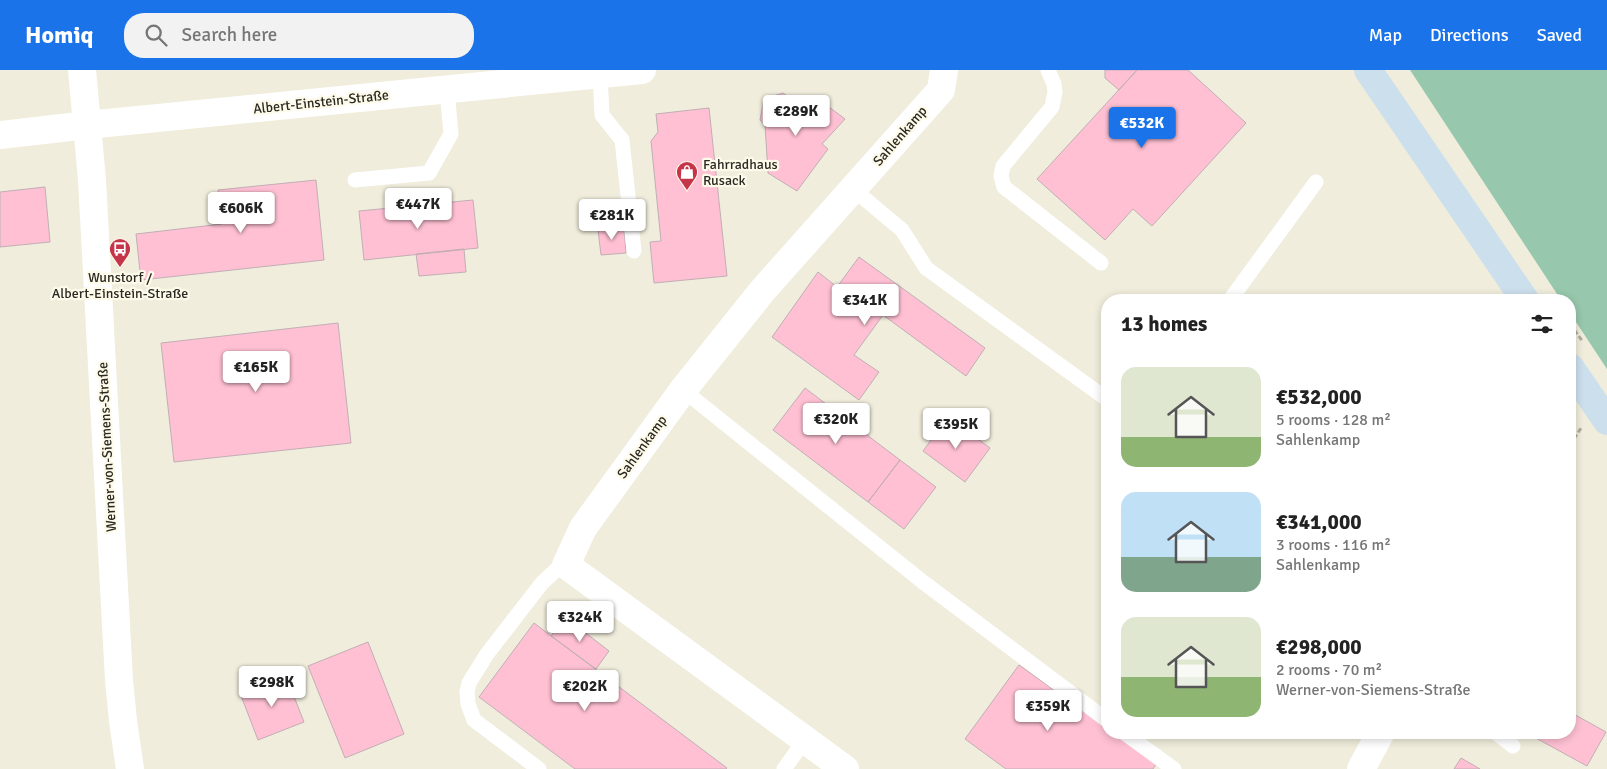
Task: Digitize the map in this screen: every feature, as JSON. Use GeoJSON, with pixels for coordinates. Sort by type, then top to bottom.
{"type":"FeatureCollection","features":[{"type":"Feature","properties":{"kind":"main road"},"geometry":{"type":"LineString","coordinates":[[1375,80],[1521,294]]}},
{"type":"Feature","properties":{"kind":"main road"},"geometry":{"type":"LineString","coordinates":[[1576,376],[1607,421]]}},
{"type":"Feature","properties":{"kind":"street","name":"Werner-von-Siemens-Straße"},"geometry":{"type":"LineString","coordinates":[[82,70],[92,180],[119,680],[130,769]]}},
{"type":"Feature","properties":{"kind":"street","name":"Albert-Einstein-Straße"},"geometry":{"type":"LineString","coordinates":[[0,135],[642,70]]}},
{"type":"Feature","properties":{"kind":"street","name":"Sahlenkamp"},"geometry":{"type":"LineString","coordinates":[[566,565],[583,528],[683,390],[763,290],[941,90],[944,70]]}},
{"type":"Feature","properties":{"kind":"street"},"geometry":{"type":"LineString","coordinates":[[566,565],[845,769]]}},
{"type":"Feature","properties":{"kind":"street"},"geometry":{"type":"LineString","coordinates":[[1361,769],[1377,739]]}},
{"type":"Feature","properties":{"kind":"lane"},"geometry":{"type":"LineString","coordinates":[[1048,70],[1055,92],[1052,107],[1003,166],[1001,176],[1004,187],[1101,263]]}},
{"type":"Feature","properties":{"kind":"lane"},"geometry":{"type":"LineString","coordinates":[[600,74],[602,115],[622,140],[634,252]]}},
{"type":"Feature","properties":{"kind":"lane"},"geometry":{"type":"LineString","coordinates":[[355,180],[429,173],[451,134],[447,90]]}},
{"type":"Feature","properties":{"kind":"lane"},"geometry":{"type":"LineString","coordinates":[[1234,294],[1316,182]]}},
{"type":"Feature","properties":{"kind":"lane"},"geometry":{"type":"LineString","coordinates":[[853,189],[902,230],[926,268],[1101,395]]}},
{"type":"Feature","properties":{"kind":"lane"},"geometry":{"type":"LineString","coordinates":[[683,390],[923,582],[1101,716]]}},
{"type":"Feature","properties":{"kind":"lane"},"geometry":{"type":"LineString","coordinates":[[539,769],[474,720],[468,704],[467,692],[469,683],[487,654],[542,582],[556,570],[566,565]]}},
{"type":"Feature","properties":{"kind":"lane"},"geometry":{"type":"LineString","coordinates":[[1133,739],[1174,769]]}},
{"type":"Feature","properties":{"kind":"lane"},"geometry":{"type":"LineString","coordinates":[[1504,739],[1513,746]]}},
{"type":"Feature","properties":{"kind":"lane"},"geometry":{"type":"LineString","coordinates":[[784,769],[805,740]]}},
{"type":"Feature","properties":{"kind":"green space"},"geometry":{"type":"Polygon","coordinates":[[[1410,70],[1607,70],[1607,369],[1576,322],[1576,294],[1557,294],[1410,70]]]}},
{"type":"Feature","properties":{"kind":"building"},"geometry":{"type":"Polygon","coordinates":[[[1105,70],[1137,70],[1119,90],[1105,78],[1105,70]]]}},
{"type":"Feature","properties":{"kind":"building"},"geometry":{"type":"Polygon","coordinates":[[[1137,70],[1188,70],[1246,123],[1152,226],[1133,209],[1105,240],[1037,179],[1137,70]]]}},
{"type":"Feature","properties":{"kind":"building"},"geometry":{"type":"Polygon","coordinates":[[[783,93],[799,105],[825,104],[845,119],[822,144],[828,149],[797,191],[768,173],[765,125],[760,120],[764,99],[783,93]]]}},
{"type":"Feature","properties":{"kind":"building","name":"Fahrradhaus Rusack"},"geometry":{"type":"Polygon","coordinates":[[[709,108],[727,276],[654,283],[650,242],[661,241],[651,141],[658,132],[656,114],[709,108]]]}},
{"type":"Feature","properties":{"kind":"building"},"geometry":{"type":"Polygon","coordinates":[[[316,180],[324,260],[141,280],[136,234],[222,224],[218,190],[316,180]]]}},
{"type":"Feature","properties":{"kind":"building"},"geometry":{"type":"Polygon","coordinates":[[[45,187],[50,242],[0,247],[0,192],[45,187]]]}},
{"type":"Feature","properties":{"kind":"building"},"geometry":{"type":"Polygon","coordinates":[[[473,200],[478,248],[364,260],[359,211],[473,200]]]}},
{"type":"Feature","properties":{"kind":"building"},"geometry":{"type":"Polygon","coordinates":[[[624,228],[626,253],[601,255],[598,230],[624,228]]]}},
{"type":"Feature","properties":{"kind":"building"},"geometry":{"type":"Polygon","coordinates":[[[464,249],[466,272],[419,276],[416,254],[464,249]]]}},
{"type":"Feature","properties":{"kind":"building"},"geometry":{"type":"Polygon","coordinates":[[[859,257],[985,348],[966,376],[883,315],[854,355],[879,372],[859,400],[772,337],[818,272],[837,287],[859,257]]]}},
{"type":"Feature","properties":{"kind":"building"},"geometry":{"type":"Polygon","coordinates":[[[338,323],[351,443],[174,462],[161,343],[338,323]]]}},
{"type":"Feature","properties":{"kind":"building"},"geometry":{"type":"Polygon","coordinates":[[[805,388],[900,460],[868,502],[773,430],[805,388]]]}},
{"type":"Feature","properties":{"kind":"building"},"geometry":{"type":"Polygon","coordinates":[[[948,417],[990,448],[965,482],[923,451],[948,417]]]}},
{"type":"Feature","properties":{"kind":"building"},"geometry":{"type":"Polygon","coordinates":[[[900,460],[936,487],[904,529],[868,502],[900,460]]]}},
{"type":"Feature","properties":{"kind":"building"},"geometry":{"type":"Polygon","coordinates":[[[565,617],[609,651],[596,669],[551,636],[565,617]]]}},
{"type":"Feature","properties":{"kind":"building"},"geometry":{"type":"Polygon","coordinates":[[[534,623],[727,768],[575,769],[479,697],[534,623]]]}},
{"type":"Feature","properties":{"kind":"building"},"geometry":{"type":"Polygon","coordinates":[[[368,642],[404,734],[345,758],[308,666],[368,642]]]}},
{"type":"Feature","properties":{"kind":"building"},"geometry":{"type":"Polygon","coordinates":[[[1019,665],[1101,724],[1101,739],[1122,739],[1156,764],[1153,769],[1006,769],[965,739],[1019,665]]]}},
{"type":"Feature","properties":{"kind":"building"},"geometry":{"type":"Polygon","coordinates":[[[286,676],[304,722],[258,740],[240,693],[286,676]]]}},
{"type":"Feature","properties":{"kind":"building"},"geometry":{"type":"Polygon","coordinates":[[[1576,715],[1606,732],[1587,766],[1538,739],[1576,739],[1576,715]]]}},
{"type":"Feature","properties":{"kind":"building"},"geometry":{"type":"Polygon","coordinates":[[[1461,758],[1480,769],[1454,769],[1461,758]]]}},
{"type":"Feature","properties":{"kind":"place","name":"Fahrradhaus Rusack"},"geometry":{"type":"Point","coordinates":[687,191]}},
{"type":"Feature","properties":{"kind":"place","name":"Wunstorf / Albert-Einstein-Straße"},"geometry":{"type":"Point","coordinates":[120,268]}}]}
